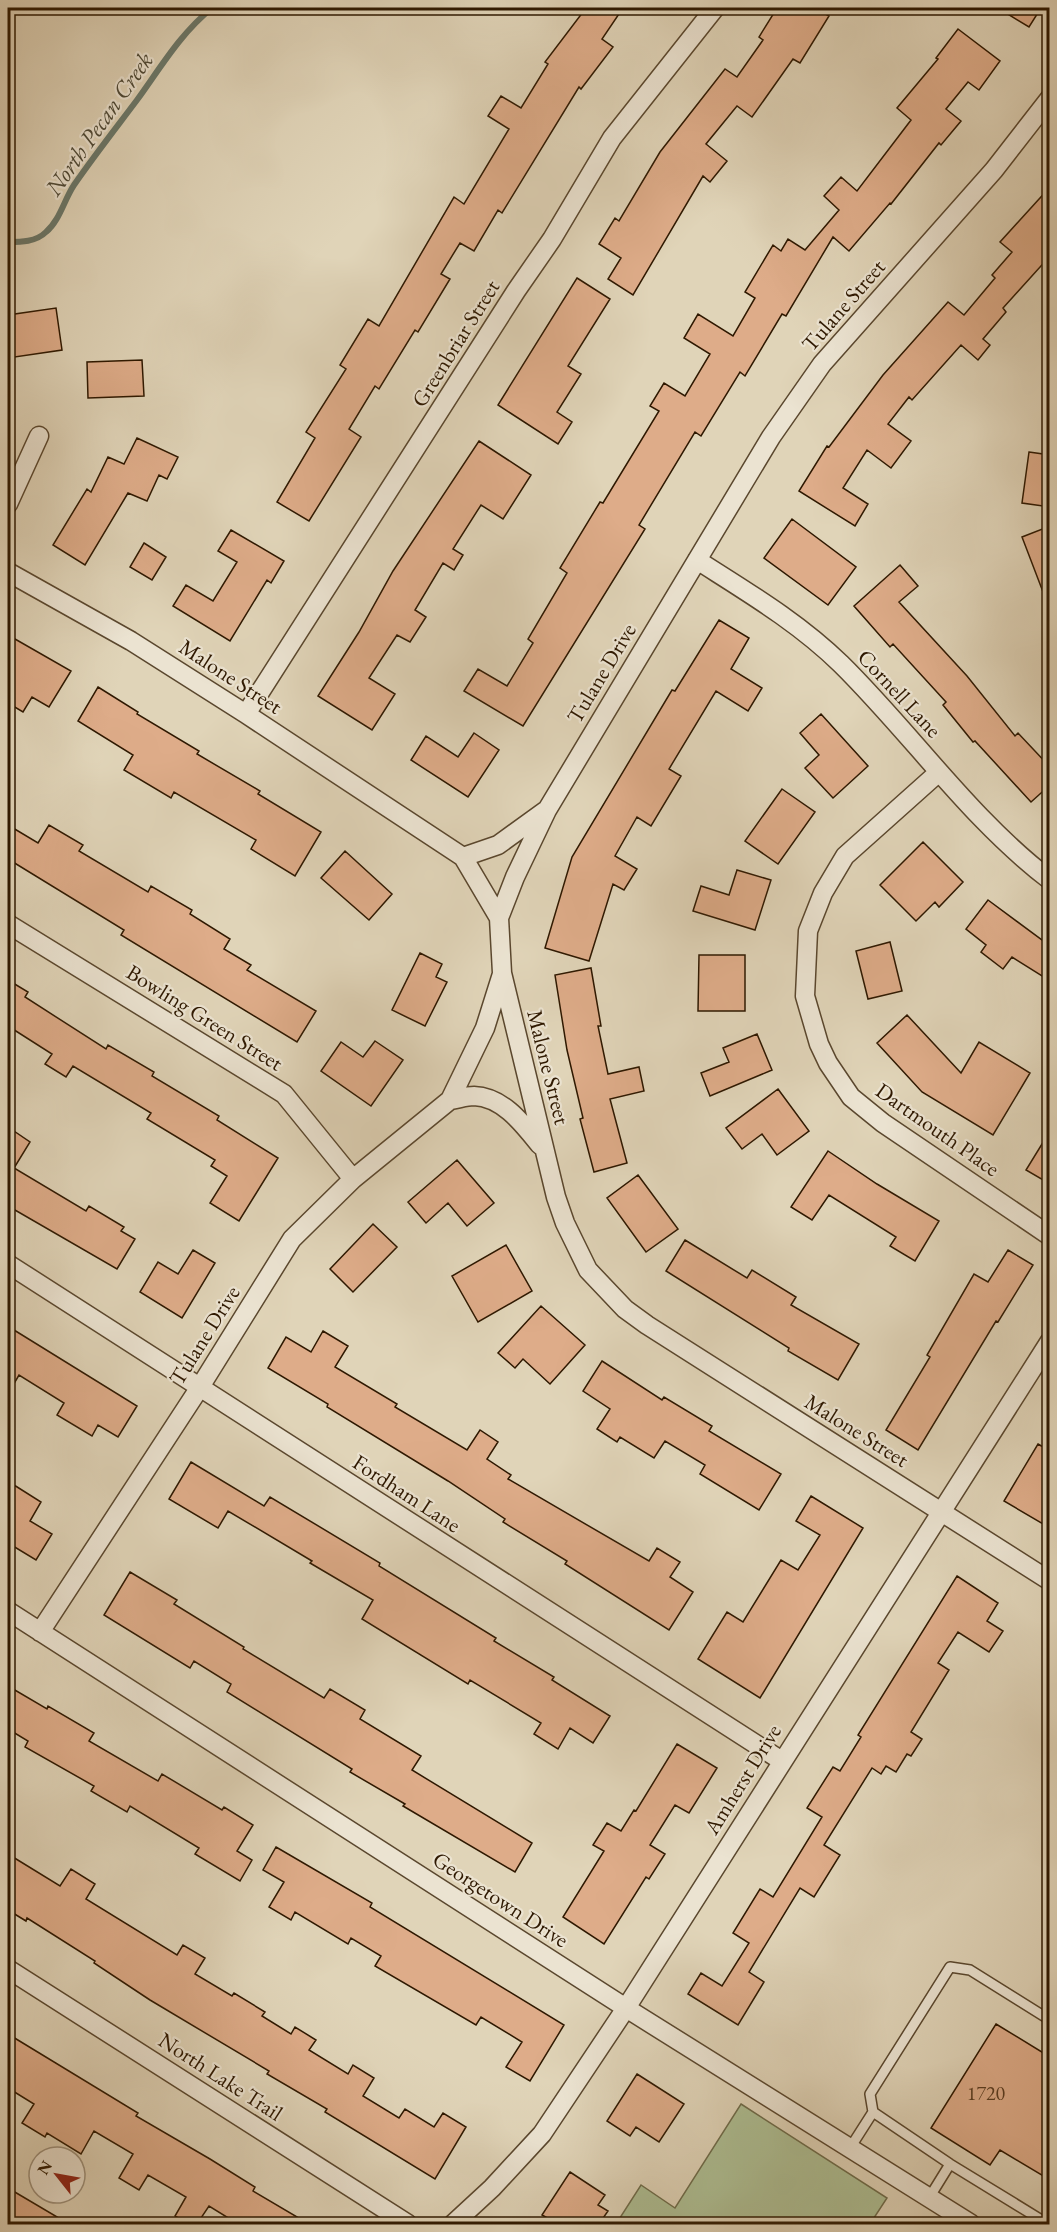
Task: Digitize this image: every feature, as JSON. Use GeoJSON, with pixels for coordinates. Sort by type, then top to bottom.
{"type":"FeatureCollection","features":[{"type":"Feature","properties":{"kind":"street","name":"Greenbriar Street"},"geometry":{"type":"LineString","coordinates":[[246,714],[516,291],[552,239],[612,138],[715,8]]}},
{"type":"Feature","properties":{"kind":"street","name":"Tulane Street"},"geometry":{"type":"LineString","coordinates":[[697,560],[771,437],[822,364],[994,170],[1050,98]]}},
{"type":"Feature","properties":{"kind":"street"},"geometry":{"type":"LineString","coordinates":[[8,504],[39,436]]}},
{"type":"Feature","properties":{"kind":"street","name":"Cornell Lane"},"geometry":{"type":"LineString","coordinates":[[697,560],[789,618],[838,662],[1022,859],[1050,880]]}},
{"type":"Feature","properties":{"kind":"street","name":"Tulane Drive"},"geometry":{"type":"LineString","coordinates":[[499,918],[515,876],[547,810],[697,560]]}},
{"type":"Feature","properties":{"kind":"street","name":"Malone Street"},"geometry":{"type":"LineString","coordinates":[[8,572],[131,641],[463,857],[499,918],[502,973],[556,1197],[575,1245],[588,1270],[624,1309],[647,1325],[1050,1581]]}},
{"type":"Feature","properties":{"kind":"street","name":"Dartmouth Place"},"geometry":{"type":"LineString","coordinates":[[939,772],[845,856],[839,865],[823,893],[808,931],[805,996],[819,1044],[828,1063],[851,1097],[883,1123],[1050,1236]]}},
{"type":"Feature","properties":{"kind":"street","name":"Tulane Drive"},"geometry":{"type":"LineString","coordinates":[[463,857],[498,845],[547,810]]}},
{"type":"Feature","properties":{"kind":"street","name":"Bowling Green Street"},"geometry":{"type":"LineString","coordinates":[[8,924],[284,1094],[353,1179]]}},
{"type":"Feature","properties":{"kind":"street","name":"Tulane Drive"},"geometry":{"type":"LineString","coordinates":[[40,1632],[200,1388],[292,1239],[353,1179],[450,1100],[485,1028],[502,973]]}},
{"type":"Feature","properties":{"kind":"street"},"geometry":{"type":"LineString","coordinates":[[450,1100],[475,1096],[500,1103],[522,1122],[544,1149]]}},
{"type":"Feature","properties":{"kind":"street","name":"Fordham Lane"},"geometry":{"type":"LineString","coordinates":[[8,1264],[782,1761]]}},
{"type":"Feature","properties":{"kind":"street","name":"Amherst Drive"},"geometry":{"type":"LineString","coordinates":[[453,2224],[492,2188],[542,2134],[626,2008],[1050,1341]]}},
{"type":"Feature","properties":{"kind":"street","name":"Georgetown Drive"},"geometry":{"type":"LineString","coordinates":[[8,1611],[626,2008],[971,2224]]}},
{"type":"Feature","properties":{"kind":"street","name":"North Lake Trail"},"geometry":{"type":"LineString","coordinates":[[8,1969],[408,2224]]}},
{"type":"Feature","properties":{"kind":"lane"},"geometry":{"type":"LineString","coordinates":[[850,2148],[873,2112],[870,2094],[950,1967],[970,1970],[1050,2019]]}},
{"type":"Feature","properties":{"kind":"lane"},"geometry":{"type":"LineString","coordinates":[[873,2112],[950,2164],[1048,2224]]}},
{"type":"Feature","properties":{"kind":"lane"},"geometry":{"type":"LineString","coordinates":[[929,2198],[950,2164]]}},
{"type":"Feature","properties":{"kind":"green space"},"geometry":{"type":"Polygon","coordinates":[[[741,2104],[887,2198],[870,2224],[616,2224],[641,2185],[675,2208],[741,2104]]]}},
{"type":"Feature","properties":{"kind":"building"},"geometry":{"type":"Polygon","coordinates":[[[586,8],[623,8],[602,39],[613,47],[581,89],[579,87],[502,213],[498,210],[474,251],[460,243],[441,274],[450,279],[418,332],[415,330],[379,389],[375,386],[349,429],[361,437],[309,521],[277,502],[315,438],[306,432],[346,369],[340,365],[368,319],[379,326],[454,197],[464,204],[509,129],[488,116],[501,96],[521,108],[548,64],[545,62],[586,8]]]}},
{"type":"Feature","properties":{"kind":"building"},"geometry":{"type":"Polygon","coordinates":[[[777,8],[815,8],[829,16],[800,63],[793,59],[752,117],[737,106],[706,144],[727,161],[710,182],[703,176],[633,295],[608,279],[621,258],[599,244],[615,218],[619,221],[660,152],[725,69],[737,77],[763,40],[759,37],[777,8]]]}},
{"type":"Feature","properties":{"kind":"building"},"geometry":{"type":"Polygon","coordinates":[[[998,8],[1041,8],[1029,27],[998,8]]]}},
{"type":"Feature","properties":{"kind":"building"},"geometry":{"type":"Polygon","coordinates":[[[958,29],[1000,61],[979,90],[968,82],[946,109],[961,121],[941,145],[939,143],[891,204],[849,251],[833,237],[786,316],[782,314],[745,376],[740,372],[701,436],[695,432],[639,525],[645,529],[523,726],[464,691],[478,669],[507,686],[533,643],[528,639],[567,573],[560,568],[659,411],[650,406],[664,383],[685,396],[710,354],[684,338],[698,314],[733,336],[755,298],[745,292],[773,245],[781,251],[788,239],[805,250],[839,210],[824,196],[841,177],[857,191],[911,120],[897,108],[938,59],[936,58],[958,29]]]}},
{"type":"Feature","properties":{"kind":"building"},"geometry":{"type":"Polygon","coordinates":[[[1050,187],[1050,256],[1003,308],[1006,312],[983,339],[990,345],[978,360],[961,345],[912,400],[909,397],[888,424],[911,441],[891,468],[867,450],[843,488],[868,504],[855,526],[799,491],[827,446],[829,447],[883,375],[948,302],[964,315],[995,278],[992,275],[1012,252],[1000,242],[1050,187]]]}},
{"type":"Feature","properties":{"kind":"building"},"geometry":{"type":"Polygon","coordinates":[[[577,278],[610,299],[568,366],[581,374],[557,412],[572,422],[558,444],[498,405],[577,278]]]}},
{"type":"Feature","properties":{"kind":"building"},"geometry":{"type":"Polygon","coordinates":[[[56,308],[62,350],[8,358],[8,315],[56,308]]]}},
{"type":"Feature","properties":{"kind":"building"},"geometry":{"type":"Polygon","coordinates":[[[142,360],[144,396],[88,398],[87,362],[142,360]]]}},
{"type":"Feature","properties":{"kind":"building"},"geometry":{"type":"Polygon","coordinates":[[[137,438],[178,457],[167,479],[159,475],[147,501],[128,493],[85,565],[53,545],[87,489],[91,492],[108,457],[124,464],[137,438]]]}},
{"type":"Feature","properties":{"kind":"building"},"geometry":{"type":"Polygon","coordinates":[[[479,441],[531,475],[503,519],[481,505],[453,549],[463,555],[454,570],[443,563],[415,610],[426,617],[410,642],[397,635],[369,678],[395,694],[372,730],[318,696],[359,632],[393,571],[479,441]]]}},
{"type":"Feature","properties":{"kind":"building"},"geometry":{"type":"Polygon","coordinates":[[[1029,452],[1050,455],[1050,507],[1022,503],[1029,452]]]}},
{"type":"Feature","properties":{"kind":"building"},"geometry":{"type":"Polygon","coordinates":[[[792,519],[856,567],[828,605],[764,558],[792,519]]]}},
{"type":"Feature","properties":{"kind":"building"},"geometry":{"type":"Polygon","coordinates":[[[1050,526],[1050,605],[1048,605],[1022,537],[1050,526]]]}},
{"type":"Feature","properties":{"kind":"building"},"geometry":{"type":"Polygon","coordinates":[[[231,530],[284,561],[271,583],[267,580],[230,641],[173,606],[186,585],[213,601],[237,562],[218,551],[231,530]]]}},
{"type":"Feature","properties":{"kind":"building"},"geometry":{"type":"Polygon","coordinates":[[[144,543],[166,557],[152,580],[130,567],[144,543]]]}},
{"type":"Feature","properties":{"kind":"building"},"geometry":{"type":"Polygon","coordinates":[[[900,565],[918,586],[899,602],[967,676],[1015,736],[1018,733],[1050,767],[1050,785],[1031,802],[975,741],[973,742],[943,705],[946,702],[893,644],[890,647],[854,606],[900,565]]]}},
{"type":"Feature","properties":{"kind":"building"},"geometry":{"type":"Polygon","coordinates":[[[719,620],[749,638],[731,669],[762,688],[748,711],[716,691],[669,769],[681,776],[651,826],[637,817],[615,856],[637,869],[624,890],[613,884],[589,961],[545,948],[572,857],[672,690],[675,691],[719,620]]]}},
{"type":"Feature","properties":{"kind":"building"},"geometry":{"type":"Polygon","coordinates":[[[8,635],[71,671],[49,707],[32,697],[23,712],[8,703],[8,635]]]}},
{"type":"Feature","properties":{"kind":"building"},"geometry":{"type":"Polygon","coordinates":[[[98,687],[138,712],[137,714],[199,751],[197,754],[260,791],[258,794],[321,832],[295,876],[251,849],[256,840],[174,792],[171,798],[124,770],[133,755],[78,721],[98,687]]]}},
{"type":"Feature","properties":{"kind":"building"},"geometry":{"type":"Polygon","coordinates":[[[821,714],[868,766],[833,798],[805,768],[819,755],[800,733],[821,714]]]}},
{"type":"Feature","properties":{"kind":"building"},"geometry":{"type":"Polygon","coordinates":[[[474,733],[499,750],[468,797],[411,760],[426,736],[458,757],[474,733]]]}},
{"type":"Feature","properties":{"kind":"building"},"geometry":{"type":"Polygon","coordinates":[[[782,789],[815,812],[778,864],[745,841],[782,789]]]}},
{"type":"Feature","properties":{"kind":"building"},"geometry":{"type":"Polygon","coordinates":[[[8,825],[38,843],[49,825],[83,845],[79,851],[148,892],[151,886],[192,910],[190,914],[230,939],[224,949],[251,965],[247,970],[316,1011],[297,1042],[121,935],[124,930],[8,859],[8,825]]]}},
{"type":"Feature","properties":{"kind":"building"},"geometry":{"type":"Polygon","coordinates":[[[923,842],[963,882],[939,907],[935,902],[916,921],[880,885],[923,842]]]}},
{"type":"Feature","properties":{"kind":"building"},"geometry":{"type":"Polygon","coordinates":[[[345,851],[392,894],[369,920],[321,878],[345,851]]]}},
{"type":"Feature","properties":{"kind":"building"},"geometry":{"type":"Polygon","coordinates":[[[737,870],[771,880],[755,930],[693,911],[701,886],[729,895],[737,870]]]}},
{"type":"Feature","properties":{"kind":"building"},"geometry":{"type":"Polygon","coordinates":[[[988,900],[1050,946],[1050,981],[1012,957],[1003,969],[981,952],[986,945],[966,929],[988,900]]]}},
{"type":"Feature","properties":{"kind":"building"},"geometry":{"type":"Polygon","coordinates":[[[890,942],[902,991],[868,999],[856,951],[890,942]]]}},
{"type":"Feature","properties":{"kind":"building"},"geometry":{"type":"Polygon","coordinates":[[[420,953],[442,964],[436,977],[447,982],[425,1026],[392,1010],[420,953]]]}},
{"type":"Feature","properties":{"kind":"building"},"geometry":{"type":"Polygon","coordinates":[[[699,955],[745,955],[745,1011],[698,1011],[699,955]]]}},
{"type":"Feature","properties":{"kind":"building"},"geometry":{"type":"Polygon","coordinates":[[[591,968],[601,1026],[598,1026],[608,1074],[639,1067],[644,1091],[610,1099],[627,1163],[594,1172],[580,1119],[583,1118],[567,1050],[555,975],[591,968]]]}},
{"type":"Feature","properties":{"kind":"building"},"geometry":{"type":"Polygon","coordinates":[[[8,980],[28,992],[25,997],[106,1049],[108,1045],[154,1072],[152,1076],[219,1116],[217,1120],[278,1158],[239,1221],[210,1203],[227,1176],[211,1166],[215,1160],[147,1119],[151,1113],[73,1066],[66,1077],[45,1064],[52,1054],[8,1026],[8,980]]]}},
{"type":"Feature","properties":{"kind":"building"},"geometry":{"type":"Polygon","coordinates":[[[907,1015],[961,1073],[979,1042],[1030,1073],[993,1135],[922,1092],[877,1043],[907,1015]]]}},
{"type":"Feature","properties":{"kind":"building"},"geometry":{"type":"Polygon","coordinates":[[[757,1034],[772,1070],[710,1096],[701,1073],[729,1062],[723,1048],[757,1034]]]}},
{"type":"Feature","properties":{"kind":"building"},"geometry":{"type":"Polygon","coordinates":[[[375,1041],[403,1060],[371,1106],[321,1071],[341,1042],[363,1057],[375,1041]]]}},
{"type":"Feature","properties":{"kind":"building"},"geometry":{"type":"Polygon","coordinates":[[[778,1089],[809,1131],[777,1155],[762,1134],[742,1149],[726,1128],[778,1089]]]}},
{"type":"Feature","properties":{"kind":"building"},"geometry":{"type":"Polygon","coordinates":[[[8,1127],[30,1142],[14,1168],[86,1211],[89,1206],[124,1227],[121,1231],[135,1239],[117,1269],[8,1206],[8,1127]]]}},
{"type":"Feature","properties":{"kind":"building"},"geometry":{"type":"Polygon","coordinates":[[[1050,1131],[1050,1184],[1026,1170],[1050,1131]]]}},
{"type":"Feature","properties":{"kind":"building"},"geometry":{"type":"Polygon","coordinates":[[[828,1151],[939,1221],[915,1261],[890,1246],[896,1237],[829,1195],[812,1220],[791,1207],[828,1151]]]}},
{"type":"Feature","properties":{"kind":"building"},"geometry":{"type":"Polygon","coordinates":[[[457,1160],[494,1203],[467,1226],[448,1203],[426,1223],[408,1202],[457,1160]]]}},
{"type":"Feature","properties":{"kind":"building"},"geometry":{"type":"Polygon","coordinates":[[[638,1175],[678,1229],[646,1252],[607,1198],[638,1175]]]}},
{"type":"Feature","properties":{"kind":"building"},"geometry":{"type":"Polygon","coordinates":[[[373,1224],[397,1247],[353,1292],[330,1269],[373,1224]]]}},
{"type":"Feature","properties":{"kind":"building"},"geometry":{"type":"Polygon","coordinates":[[[685,1240],[747,1278],[752,1270],[796,1297],[791,1305],[859,1344],[838,1380],[788,1351],[789,1348],[666,1271],[685,1240]]]}},
{"type":"Feature","properties":{"kind":"building"},"geometry":{"type":"Polygon","coordinates":[[[506,1245],[532,1291],[478,1322],[452,1276],[506,1245]]]}},
{"type":"Feature","properties":{"kind":"building"},"geometry":{"type":"Polygon","coordinates":[[[193,1250],[215,1263],[182,1318],[140,1292],[158,1262],[178,1274],[193,1250]]]}},
{"type":"Feature","properties":{"kind":"building"},"geometry":{"type":"Polygon","coordinates":[[[1008,1250],[1033,1265],[998,1322],[996,1321],[918,1450],[886,1430],[930,1357],[927,1355],[974,1274],[988,1282],[1008,1250]]]}},
{"type":"Feature","properties":{"kind":"building"},"geometry":{"type":"Polygon","coordinates":[[[541,1306],[585,1345],[550,1384],[523,1359],[515,1368],[498,1353],[541,1306]]]}},
{"type":"Feature","properties":{"kind":"building"},"geometry":{"type":"Polygon","coordinates":[[[14,1330],[137,1406],[118,1437],[98,1425],[92,1436],[57,1415],[64,1403],[19,1375],[8,1394],[8,1339],[14,1330]]]}},
{"type":"Feature","properties":{"kind":"building"},"geometry":{"type":"Polygon","coordinates":[[[323,1331],[348,1346],[335,1367],[397,1404],[395,1407],[467,1450],[480,1430],[498,1442],[487,1459],[511,1475],[508,1479],[649,1561],[657,1548],[680,1562],[670,1577],[693,1592],[669,1630],[565,1564],[567,1561],[503,1522],[505,1519],[448,1481],[268,1368],[286,1337],[311,1352],[323,1331]]]}},
{"type":"Feature","properties":{"kind":"building"},"geometry":{"type":"Polygon","coordinates":[[[602,1361],[662,1400],[664,1397],[712,1426],[709,1431],[781,1474],[759,1510],[700,1474],[705,1465],[665,1441],[654,1458],[620,1437],[617,1442],[597,1429],[610,1409],[583,1391],[602,1361]]]}},
{"type":"Feature","properties":{"kind":"building"},"geometry":{"type":"Polygon","coordinates":[[[1038,1444],[1050,1451],[1050,1528],[1004,1501],[1038,1444]]]}},
{"type":"Feature","properties":{"kind":"building"},"geometry":{"type":"Polygon","coordinates":[[[191,1462],[264,1506],[270,1497],[380,1563],[379,1566],[496,1638],[494,1641],[554,1677],[552,1680],[610,1716],[593,1743],[570,1728],[558,1749],[534,1734],[541,1723],[470,1680],[468,1684],[362,1619],[373,1600],[228,1511],[218,1528],[169,1499],[191,1462]]]}},
{"type":"Feature","properties":{"kind":"building"},"geometry":{"type":"Polygon","coordinates":[[[14,1485],[41,1502],[30,1521],[52,1534],[36,1560],[8,1543],[8,1496],[14,1485]]]}},
{"type":"Feature","properties":{"kind":"building"},"geometry":{"type":"Polygon","coordinates":[[[811,1496],[863,1528],[760,1698],[698,1659],[727,1612],[743,1622],[781,1560],[798,1570],[820,1535],[796,1521],[811,1496]]]}},
{"type":"Feature","properties":{"kind":"building"},"geometry":{"type":"Polygon","coordinates":[[[130,1572],[177,1600],[174,1604],[244,1647],[243,1649],[324,1698],[330,1689],[365,1710],[360,1719],[421,1756],[412,1770],[532,1843],[515,1872],[403,1806],[405,1804],[350,1772],[352,1769],[227,1692],[231,1684],[194,1661],[190,1668],[104,1615],[130,1572]]]}},
{"type":"Feature","properties":{"kind":"building"},"geometry":{"type":"Polygon","coordinates":[[[957,1576],[998,1603],[987,1621],[1003,1631],[989,1652],[958,1632],[938,1663],[949,1670],[911,1732],[922,1739],[911,1756],[907,1754],[896,1772],[886,1766],[881,1774],[872,1768],[824,1845],[840,1855],[814,1897],[800,1888],[749,1972],[764,1982],[738,2025],[688,1994],[701,1973],[722,1986],[749,1943],[733,1933],[760,1889],[773,1897],[822,1817],[807,1808],[833,1767],[840,1771],[861,1737],[858,1735],[957,1576]]]}},
{"type":"Feature","properties":{"kind":"building"},"geometry":{"type":"Polygon","coordinates":[[[8,1686],[94,1733],[89,1741],[158,1781],[162,1774],[222,1810],[224,1807],[253,1825],[237,1851],[252,1860],[240,1881],[195,1854],[199,1848],[130,1806],[127,1812],[91,1791],[94,1786],[25,1747],[28,1741],[8,1729],[8,1686]]]}},
{"type":"Feature","properties":{"kind":"building"},"geometry":{"type":"Polygon","coordinates":[[[677,1744],[717,1768],[689,1813],[675,1805],[650,1845],[665,1854],[649,1879],[646,1877],[604,1944],[563,1917],[604,1851],[593,1845],[607,1823],[621,1831],[677,1744]]]}},
{"type":"Feature","properties":{"kind":"building"},"geometry":{"type":"Polygon","coordinates":[[[276,1847],[372,1903],[370,1907],[564,2025],[530,2081],[506,2067],[522,2042],[481,2017],[476,2025],[375,1966],[381,1956],[351,1938],[348,1944],[295,1912],[291,1920],[269,1907],[284,1882],[263,1870],[276,1847]]]}},
{"type":"Feature","properties":{"kind":"building"},"geometry":{"type":"Polygon","coordinates":[[[8,1854],[60,1886],[71,1869],[95,1884],[86,1899],[177,1955],[183,1945],[205,1958],[195,1974],[232,1996],[234,1993],[265,2012],[262,2016],[291,2034],[295,2027],[316,2040],[309,2050],[348,2074],[353,2065],[374,2078],[363,2096],[399,2118],[405,2109],[434,2127],[443,2113],[466,2127],[435,2179],[325,2112],[327,2109],[267,2074],[269,2071],[150,2000],[94,1963],[95,1961],[27,1918],[26,1921],[8,1910],[8,1854]]]}},
{"type":"Feature","properties":{"kind":"building"},"geometry":{"type":"Polygon","coordinates":[[[996,2024],[1050,2057],[1050,2180],[1000,2150],[990,2165],[931,2128],[996,2024]]]}},
{"type":"Feature","properties":{"kind":"building"},"geometry":{"type":"Polygon","coordinates":[[[8,2034],[138,2113],[136,2116],[255,2187],[253,2191],[309,2224],[238,2224],[209,2206],[197,2224],[189,2224],[175,2216],[186,2197],[148,2175],[139,2190],[119,2178],[133,2154],[94,2131],[86,2145],[66,2145],[47,2133],[45,2137],[22,2123],[34,2104],[8,2088],[8,2034]]]}},
{"type":"Feature","properties":{"kind":"building"},"geometry":{"type":"Polygon","coordinates":[[[637,2074],[684,2104],[659,2142],[636,2127],[630,2136],[607,2121],[637,2074]]]}},
{"type":"Feature","properties":{"kind":"building"},"geometry":{"type":"Polygon","coordinates":[[[570,2172],[605,2195],[598,2205],[608,2211],[599,2224],[558,2224],[542,2215],[570,2172]]]}},
{"type":"Feature","properties":{"kind":"building"},"geometry":{"type":"Polygon","coordinates":[[[8,2188],[27,2199],[27,2205],[37,2205],[69,2224],[8,2224],[8,2188]]]}},
{"type":"Feature","properties":{"kind":"waterway","name":"North Pecan Creek"},"geometry":{"type":"LineString","coordinates":[[8,242],[33,240],[51,227],[74,185],[97,153],[172,51],[190,29],[212,8]]}}]}
